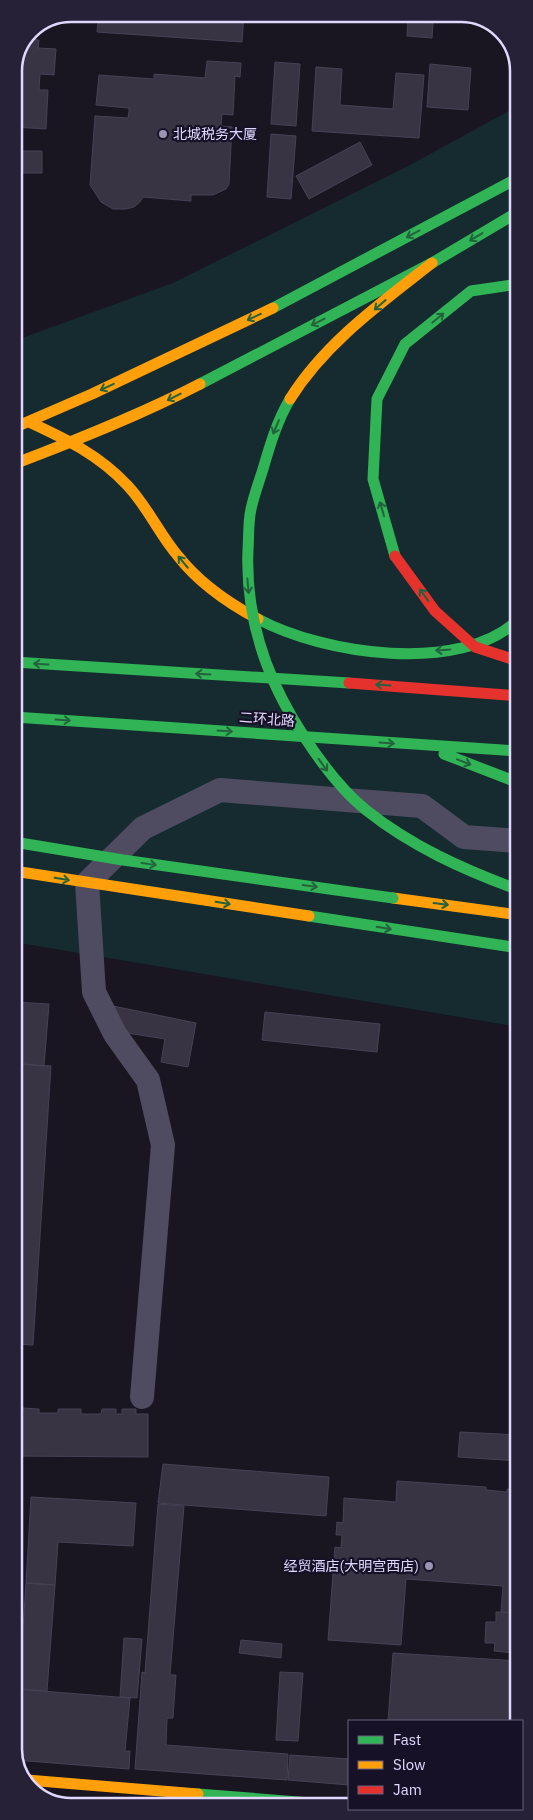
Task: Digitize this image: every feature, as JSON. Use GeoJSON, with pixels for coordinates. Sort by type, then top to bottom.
{"type":"FeatureCollection","features":[{"type":"Feature","properties":{"kind":"main road"},"geometry":{"type":"LineString","coordinates":[[22,425],[271,309],[510,182]]}},
{"type":"Feature","properties":{"kind":"main road"},"geometry":{"type":"LineString","coordinates":[[22,461],[78,440],[157,406],[432,263],[510,217]]}},
{"type":"Feature","properties":{"kind":"main road"},"geometry":{"type":"LineString","coordinates":[[432,263],[385,301],[321,360],[292,395],[274,428],[251,511],[247,580],[252,626],[262,659],[280,698],[308,744],[331,776],[365,810],[410,841],[452,864],[510,887]]}},
{"type":"Feature","properties":{"kind":"main road"},"geometry":{"type":"LineString","coordinates":[[510,285],[471,291],[405,344],[377,399],[373,478],[395,556],[435,611],[475,647],[510,658]]}},
{"type":"Feature","properties":{"kind":"main road"},"geometry":{"type":"LineString","coordinates":[[30,422],[91,454],[135,494],[160,533],[185,565],[212,591],[240,610],[271,624],[316,642],[375,651],[408,653],[450,650],[484,642],[510,629]]}},
{"type":"Feature","properties":{"kind":"main road"},"geometry":{"type":"LineString","coordinates":[[22,662],[388,685],[510,695]]}},
{"type":"Feature","properties":{"kind":"main road","name":"二环北路"},"geometry":{"type":"LineString","coordinates":[[22,718],[510,751]]}},
{"type":"Feature","properties":{"kind":"main road"},"geometry":{"type":"LineString","coordinates":[[419,745],[510,780]]}},
{"type":"Feature","properties":{"kind":"main road"},"geometry":{"type":"LineString","coordinates":[[22,843],[123,860],[510,913]]}},
{"type":"Feature","properties":{"kind":"main road"},"geometry":{"type":"LineString","coordinates":[[22,872],[510,947]]}},
{"type":"Feature","properties":{"kind":"main road"},"geometry":{"type":"LineString","coordinates":[[35,1781],[243,1797]]}},
{"type":"Feature","properties":{"kind":"street"},"geometry":{"type":"LineString","coordinates":[[142,1397],[163,1145],[148,1080],[115,1034],[94,992],[87,883],[143,828],[220,790],[422,806],[464,837],[510,840]]}},
{"type":"Feature","properties":{"kind":"green space"},"geometry":{"type":"Polygon","coordinates":[[[510,110],[510,1025],[22,943],[22,338],[173,283],[410,165],[510,110]]]}},
{"type":"Feature","properties":{"kind":"building"},"geometry":{"type":"Polygon","coordinates":[[[98,22],[243,22],[242,42],[97,32],[98,22]]]}},
{"type":"Feature","properties":{"kind":"building"},"geometry":{"type":"Polygon","coordinates":[[[408,23],[433,23],[432,38],[407,36],[408,23]]]}},
{"type":"Feature","properties":{"kind":"building"},"geometry":{"type":"Polygon","coordinates":[[[35,40],[39,40],[38,48],[56,49],[54,75],[40,74],[39,90],[48,90],[46,129],[22,128],[23,62],[26,53],[35,40]]]}},
{"type":"Feature","properties":{"kind":"building","name":"北城税务大厦"},"geometry":{"type":"Polygon","coordinates":[[[207,61],[241,63],[240,77],[235,76],[233,115],[222,114],[221,126],[232,127],[229,184],[226,189],[213,195],[191,195],[191,201],[143,197],[134,207],[126,209],[113,209],[101,202],[90,185],[95,116],[128,118],[129,108],[96,105],[99,75],[154,79],[154,74],[205,78],[207,61]]]}},
{"type":"Feature","properties":{"kind":"building"},"geometry":{"type":"Polygon","coordinates":[[[275,62],[300,64],[296,126],[271,124],[275,62]]]}},
{"type":"Feature","properties":{"kind":"building"},"geometry":{"type":"Polygon","coordinates":[[[430,64],[471,68],[468,110],[427,107],[430,64]]]}},
{"type":"Feature","properties":{"kind":"building"},"geometry":{"type":"Polygon","coordinates":[[[316,67],[342,69],[340,105],[393,109],[396,73],[424,75],[419,138],[312,131],[316,67]]]}},
{"type":"Feature","properties":{"kind":"building"},"geometry":{"type":"Polygon","coordinates":[[[271,134],[296,136],[291,199],[267,197],[271,134]]]}},
{"type":"Feature","properties":{"kind":"building"},"geometry":{"type":"Polygon","coordinates":[[[360,142],[372,165],[309,199],[296,176],[360,142]]]}},
{"type":"Feature","properties":{"kind":"building"},"geometry":{"type":"Polygon","coordinates":[[[22,151],[42,151],[42,173],[22,173],[22,151]]]}},
{"type":"Feature","properties":{"kind":"building"},"geometry":{"type":"Polygon","coordinates":[[[22,1002],[49,1004],[44,1066],[22,1064],[22,1002]]]}},
{"type":"Feature","properties":{"kind":"building"},"geometry":{"type":"Polygon","coordinates":[[[113,1006],[196,1023],[188,1067],[161,1062],[165,1039],[121,1032],[113,1006]]]}},
{"type":"Feature","properties":{"kind":"building"},"geometry":{"type":"Polygon","coordinates":[[[265,1012],[380,1024],[377,1052],[262,1040],[265,1012]]]}},
{"type":"Feature","properties":{"kind":"building"},"geometry":{"type":"Polygon","coordinates":[[[22,1064],[51,1066],[33,1345],[22,1344],[22,1064]]]}},
{"type":"Feature","properties":{"kind":"building"},"geometry":{"type":"Polygon","coordinates":[[[23,1408],[39,1409],[39,1413],[58,1413],[58,1409],[81,1409],[81,1414],[101,1414],[102,1409],[116,1409],[116,1414],[122,1414],[122,1409],[136,1409],[136,1414],[148,1414],[148,1457],[22,1456],[23,1408]]]}},
{"type":"Feature","properties":{"kind":"building"},"geometry":{"type":"Polygon","coordinates":[[[460,1432],[510,1435],[510,1460],[458,1457],[460,1432]]]}},
{"type":"Feature","properties":{"kind":"building"},"geometry":{"type":"Polygon","coordinates":[[[163,1464],[329,1477],[326,1516],[158,1503],[163,1464]]]}},
{"type":"Feature","properties":{"kind":"building","name":"经贸酒店(大明宫西店)"},"geometry":{"type":"Polygon","coordinates":[[[397,1481],[486,1487],[486,1490],[507,1492],[507,1489],[510,1489],[510,1612],[501,1612],[503,1586],[406,1579],[401,1645],[328,1640],[333,1574],[339,1574],[340,1559],[334,1559],[335,1547],[341,1548],[342,1535],[336,1535],[337,1522],[343,1523],[344,1498],[396,1502],[397,1481]]]}},
{"type":"Feature","properties":{"kind":"building"},"geometry":{"type":"Polygon","coordinates":[[[31,1497],[136,1503],[133,1546],[58,1542],[55,1585],[26,1583],[31,1497]]]}},
{"type":"Feature","properties":{"kind":"building"},"geometry":{"type":"Polygon","coordinates":[[[158,1504],[184,1506],[170,1675],[176,1675],[173,1718],[167,1718],[166,1745],[288,1754],[287,1780],[135,1769],[142,1672],[145,1673],[158,1504]]]}},
{"type":"Feature","properties":{"kind":"building"},"geometry":{"type":"Polygon","coordinates":[[[26,1583],[55,1585],[47,1691],[22,1689],[22,1644],[26,1583]]]}},
{"type":"Feature","properties":{"kind":"building"},"geometry":{"type":"Polygon","coordinates":[[[496,1612],[510,1613],[510,1653],[494,1651],[495,1643],[485,1643],[486,1622],[496,1622],[496,1612]]]}},
{"type":"Feature","properties":{"kind":"building"},"geometry":{"type":"Polygon","coordinates":[[[124,1638],[142,1639],[137,1698],[120,1697],[124,1638]]]}},
{"type":"Feature","properties":{"kind":"building"},"geometry":{"type":"Polygon","coordinates":[[[241,1640],[282,1644],[281,1658],[239,1653],[241,1640]]]}},
{"type":"Feature","properties":{"kind":"building"},"geometry":{"type":"Polygon","coordinates":[[[393,1653],[510,1660],[510,1720],[388,1720],[393,1653]]]}},
{"type":"Feature","properties":{"kind":"building"},"geometry":{"type":"Polygon","coordinates":[[[280,1672],[303,1673],[298,1741],[276,1740],[280,1672]]]}},
{"type":"Feature","properties":{"kind":"building"},"geometry":{"type":"Polygon","coordinates":[[[22,1689],[130,1698],[125,1751],[130,1751],[129,1769],[24,1761],[22,1749],[22,1689]]]}},
{"type":"Feature","properties":{"kind":"building"},"geometry":{"type":"Polygon","coordinates":[[[290,1755],[348,1759],[348,1785],[288,1780],[290,1755]]]}},
{"type":"Feature","properties":{"kind":"traffic: fast"},"geometry":{"type":"LineString","coordinates":[[273,308],[510,182]]}},
{"type":"Feature","properties":{"kind":"traffic: fast"},"geometry":{"type":"LineString","coordinates":[[200,384],[432,263],[510,217]]}},
{"type":"Feature","properties":{"kind":"traffic: fast"},"geometry":{"type":"LineString","coordinates":[[395,556],[373,479],[377,399],[405,344],[471,291],[510,285]]}},
{"type":"Feature","properties":{"kind":"traffic: fast"},"geometry":{"type":"LineString","coordinates":[[290,399],[274,433],[249,519],[248,576],[250,600],[261,648],[269,672],[305,738],[325,767],[348,794],[383,823],[420,846],[478,874],[510,886]]}},
{"type":"Feature","properties":{"kind":"traffic: fast"},"geometry":{"type":"LineString","coordinates":[[258,619],[285,631],[318,642],[354,649],[391,653],[427,653],[462,648],[493,637],[510,625]]}},
{"type":"Feature","properties":{"kind":"traffic: fast"},"geometry":{"type":"LineString","coordinates":[[22,663],[349,683]]}},
{"type":"Feature","properties":{"kind":"traffic: fast"},"geometry":{"type":"LineString","coordinates":[[22,718],[510,750]]}},
{"type":"Feature","properties":{"kind":"traffic: fast"},"geometry":{"type":"LineString","coordinates":[[444,754],[510,780]]}},
{"type":"Feature","properties":{"kind":"traffic: fast"},"geometry":{"type":"LineString","coordinates":[[22,843],[123,860],[393,898]]}},
{"type":"Feature","properties":{"kind":"traffic: fast"},"geometry":{"type":"LineString","coordinates":[[309,916],[510,947]]}},
{"type":"Feature","properties":{"kind":"traffic: fast"},"geometry":{"type":"LineString","coordinates":[[198,1794],[241,1797]]}},
{"type":"Feature","properties":{"kind":"traffic: slow"},"geometry":{"type":"LineString","coordinates":[[290,399],[304,379],[337,342],[374,309],[432,263]]}},
{"type":"Feature","properties":{"kind":"traffic: slow"},"geometry":{"type":"LineString","coordinates":[[22,424],[92,394],[273,308]]}},
{"type":"Feature","properties":{"kind":"traffic: slow"},"geometry":{"type":"LineString","coordinates":[[22,461],[108,427],[200,384]]}},
{"type":"Feature","properties":{"kind":"traffic: slow"},"geometry":{"type":"LineString","coordinates":[[29,422],[93,456],[116,474],[134,493],[171,548],[186,566],[225,599],[258,619]]}},
{"type":"Feature","properties":{"kind":"traffic: slow"},"geometry":{"type":"LineString","coordinates":[[22,872],[309,916]]}},
{"type":"Feature","properties":{"kind":"traffic: slow"},"geometry":{"type":"LineString","coordinates":[[393,898],[510,914]]}},
{"type":"Feature","properties":{"kind":"traffic: slow"},"geometry":{"type":"LineString","coordinates":[[35,1781],[198,1794]]}},
{"type":"Feature","properties":{"kind":"traffic: jam"},"geometry":{"type":"LineString","coordinates":[[395,556],[435,611],[475,647],[510,658]]}},
{"type":"Feature","properties":{"kind":"traffic: jam"},"geometry":{"type":"LineString","coordinates":[[349,683],[510,695]]}},
{"type":"Feature","properties":{"kind":"place","name":"北城税务大厦"},"geometry":{"type":"Point","coordinates":[163,134]}},
{"type":"Feature","properties":{"kind":"place","name":"经贸酒店(大明宫西店)"},"geometry":{"type":"Point","coordinates":[429,1566]}}]}
